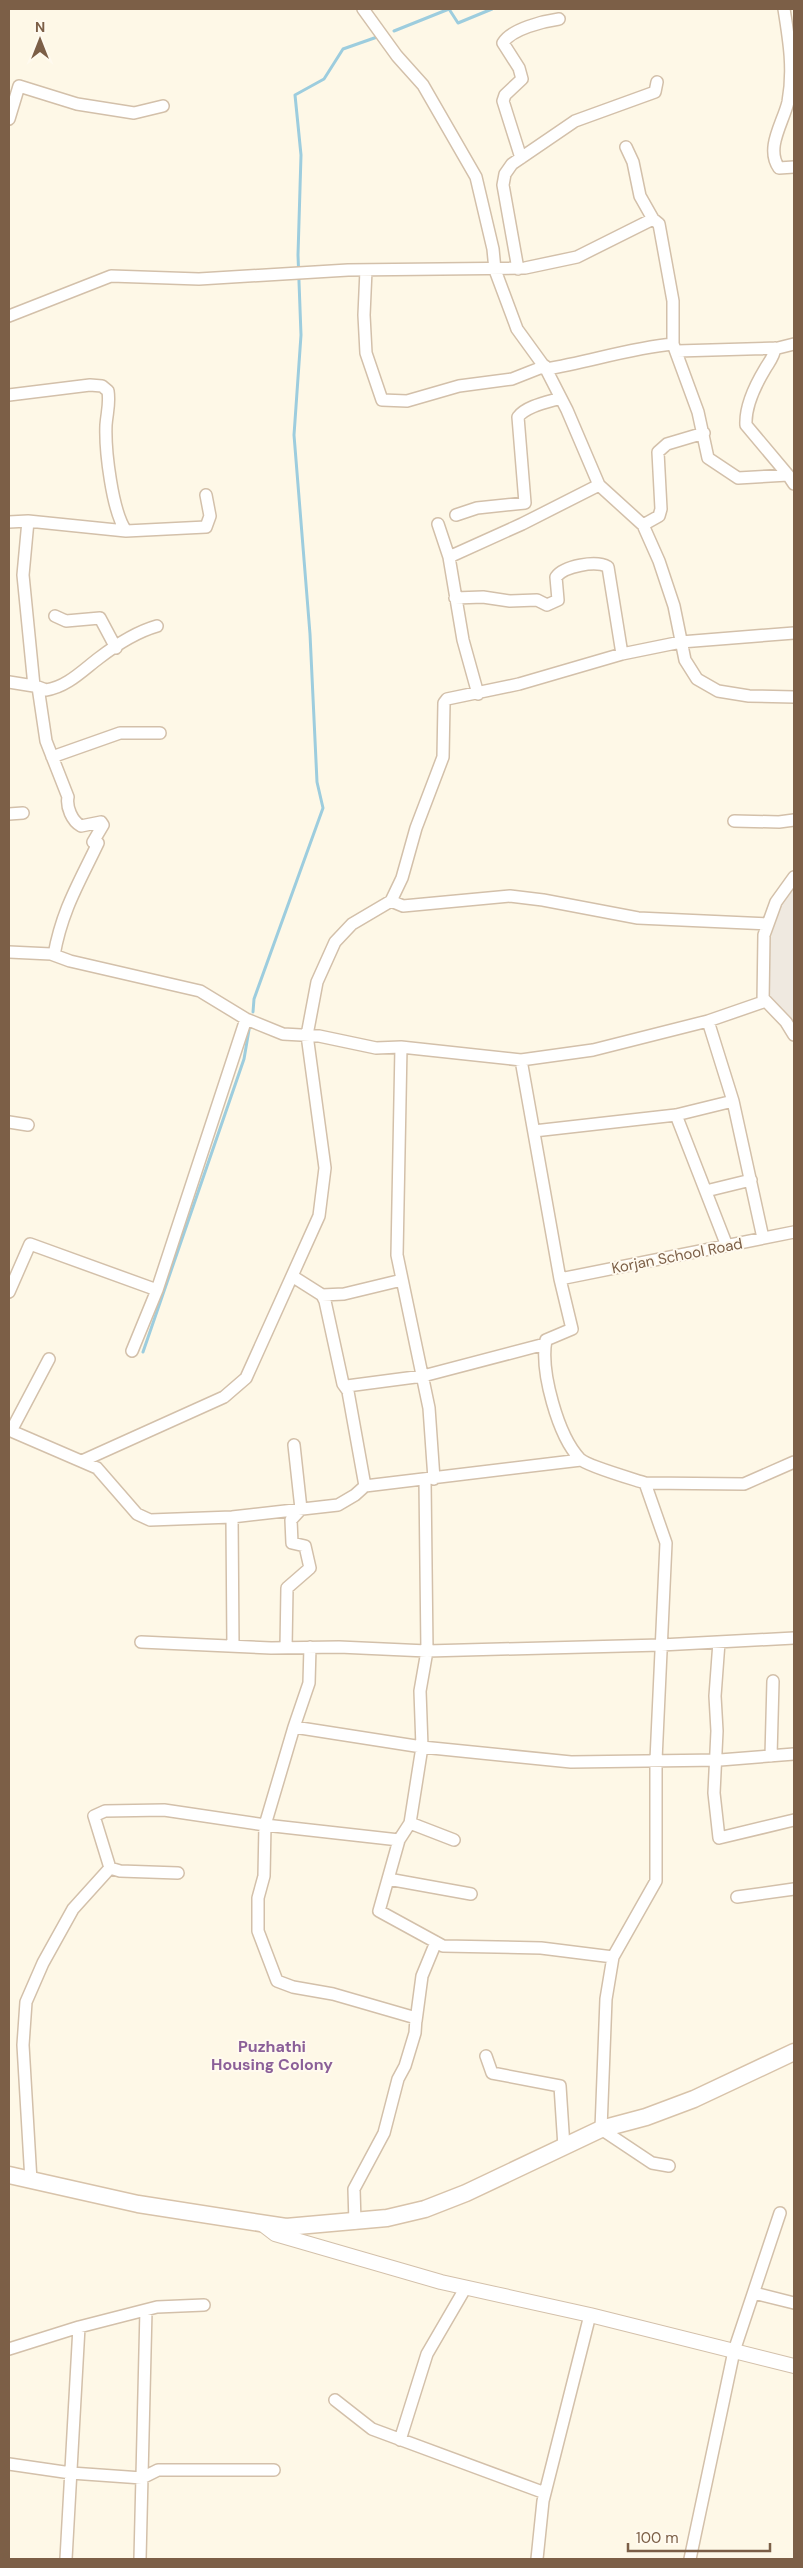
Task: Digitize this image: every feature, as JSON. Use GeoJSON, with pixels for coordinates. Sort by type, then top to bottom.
{"type":"FeatureCollection","features":[{"type":"Feature","properties":{"kind":"main road"},"geometry":{"type":"LineString","coordinates":[[9,2176],[138,2204],[262,2224],[286,2227],[355,2223],[424,2209],[475,2189],[601,2129],[646,2117],[694,2099],[794,2052]]}},
{"type":"Feature","properties":{"kind":"street"},"geometry":{"type":"LineString","coordinates":[[363,9],[397,56],[423,85],[476,177],[492,241],[495,270],[517,329],[546,368],[599,485],[643,525],[659,560],[674,606],[685,660],[697,678],[718,691],[748,696],[794,697]]}},
{"type":"Feature","properties":{"kind":"street"},"geometry":{"type":"LineString","coordinates":[[784,9],[792,58],[788,102],[774,147],[774,160],[779,168],[794,166]]}},
{"type":"Feature","properties":{"kind":"street"},"geometry":{"type":"LineString","coordinates":[[521,158],[503,101],[506,95],[522,78],[519,68],[502,43],[512,34],[544,20],[560,19]]}},
{"type":"Feature","properties":{"kind":"street"},"geometry":{"type":"LineString","coordinates":[[518,269],[503,185],[505,174],[521,158],[575,121],[655,92],[657,82]]}},
{"type":"Feature","properties":{"kind":"street"},"geometry":{"type":"LineString","coordinates":[[9,119],[19,86],[77,104],[134,113],[163,106]]}},
{"type":"Feature","properties":{"kind":"street"},"geometry":{"type":"LineString","coordinates":[[626,147],[633,162],[640,196],[653,219],[659,224],[673,300],[675,348],[704,434],[708,458],[738,478],[791,480]]}},
{"type":"Feature","properties":{"kind":"street"},"geometry":{"type":"LineString","coordinates":[[9,316],[111,276],[199,280],[366,270],[518,269],[577,256],[653,219]]}},
{"type":"Feature","properties":{"kind":"street"},"geometry":{"type":"LineString","coordinates":[[366,270],[364,315],[366,353],[382,400],[407,401],[459,386],[512,379],[546,368],[586,362],[626,350],[775,348],[794,344]]}},
{"type":"Feature","properties":{"kind":"street"},"geometry":{"type":"LineString","coordinates":[[775,348],[755,388],[746,417],[746,425],[791,480]]}},
{"type":"Feature","properties":{"kind":"street"},"geometry":{"type":"LineString","coordinates":[[9,395],[90,385],[102,386],[108,390],[111,404],[106,424],[111,475],[119,521],[126,531]]}},
{"type":"Feature","properties":{"kind":"street"},"geometry":{"type":"LineString","coordinates":[[456,515],[476,508],[525,503],[518,417],[521,413],[532,408],[561,398]]}},
{"type":"Feature","properties":{"kind":"street"},"geometry":{"type":"LineString","coordinates":[[643,525],[659,516],[661,510],[658,452],[668,444],[704,434]]}},
{"type":"Feature","properties":{"kind":"street"},"geometry":{"type":"LineString","coordinates":[[449,557],[522,524],[599,485]]}},
{"type":"Feature","properties":{"kind":"street"},"geometry":{"type":"LineString","coordinates":[[9,522],[28,521],[126,531],[206,527],[210,516],[206,495]]}},
{"type":"Feature","properties":{"kind":"street"},"geometry":{"type":"LineString","coordinates":[[28,521],[23,575],[36,687],[46,741],[68,797],[67,803],[75,822],[81,826],[101,822],[103,825],[93,842],[98,843],[70,898],[59,928],[54,955]]}},
{"type":"Feature","properties":{"kind":"street"},"geometry":{"type":"LineString","coordinates":[[438,524],[449,557],[463,640],[478,694]]}},
{"type":"Feature","properties":{"kind":"street"},"geometry":{"type":"LineString","coordinates":[[455,598],[483,597],[510,601],[537,600],[547,605],[558,600],[556,577],[559,573],[582,566],[602,564],[608,567],[622,654]]}},
{"type":"Feature","properties":{"kind":"street"},"geometry":{"type":"LineString","coordinates":[[55,616],[66,621],[100,618],[116,648]]}},
{"type":"Feature","properties":{"kind":"street"},"geometry":{"type":"LineString","coordinates":[[9,682],[46,690],[63,685],[135,635],[157,626]]}},
{"type":"Feature","properties":{"kind":"street"},"geometry":{"type":"LineString","coordinates":[[82,1461],[224,1398],[246,1378],[319,1216],[325,1168],[307,1036],[317,982],[335,942],[352,924],[391,901],[402,878],[416,828],[443,757],[444,703],[447,699],[478,694],[622,654],[681,642],[794,633]]}},
{"type":"Feature","properties":{"kind":"street"},"geometry":{"type":"LineString","coordinates":[[52,757],[120,733],[160,733]]}},
{"type":"Feature","properties":{"kind":"street"},"geometry":{"type":"LineString","coordinates":[[9,814],[23,813]]}},
{"type":"Feature","properties":{"kind":"street"},"geometry":{"type":"LineString","coordinates":[[734,821],[779,822],[794,820]]}},
{"type":"Feature","properties":{"kind":"street"},"geometry":{"type":"LineString","coordinates":[[9,952],[54,955],[200,991],[246,1019],[282,1034],[307,1036],[376,1048],[401,1047],[521,1060],[593,1050],[708,1022],[763,1002],[764,935],[776,902],[794,876]]}},
{"type":"Feature","properties":{"kind":"street"},"geometry":{"type":"LineString","coordinates":[[391,901],[403,906],[510,896],[543,900],[638,918],[768,924]]}},
{"type":"Feature","properties":{"kind":"street"},"geometry":{"type":"LineString","coordinates":[[763,998],[786,1022],[794,1035]]}},
{"type":"Feature","properties":{"kind":"street"},"geometry":{"type":"LineString","coordinates":[[132,1351],[157,1290],[246,1019]]}},
{"type":"Feature","properties":{"kind":"street"},"geometry":{"type":"LineString","coordinates":[[708,1022],[733,1101],[763,1238]]}},
{"type":"Feature","properties":{"kind":"street"},"geometry":{"type":"LineString","coordinates":[[401,1047],[396,1255],[429,1408],[430,1480],[427,1651],[420,1691],[422,1748],[410,1823],[399,1840],[379,1911],[443,1946],[541,1948],[613,1957]]}},
{"type":"Feature","properties":{"kind":"street"},"geometry":{"type":"LineString","coordinates":[[521,1060],[560,1279],[572,1329],[546,1340],[549,1386],[556,1416],[563,1434],[581,1460]]}},
{"type":"Feature","properties":{"kind":"street"},"geometry":{"type":"LineString","coordinates":[[534,1130],[676,1115],[733,1101]]}},
{"type":"Feature","properties":{"kind":"street"},"geometry":{"type":"LineString","coordinates":[[676,1115],[727,1246]]}},
{"type":"Feature","properties":{"kind":"street"},"geometry":{"type":"LineString","coordinates":[[9,1122],[28,1125]]}},
{"type":"Feature","properties":{"kind":"street"},"geometry":{"type":"LineString","coordinates":[[706,1191],[751,1180]]}},
{"type":"Feature","properties":{"kind":"street","name":"Korjan School Road"},"geometry":{"type":"LineString","coordinates":[[560,1279],[794,1232]]}},
{"type":"Feature","properties":{"kind":"street"},"geometry":{"type":"LineString","coordinates":[[9,1292],[30,1244],[157,1290]]}},
{"type":"Feature","properties":{"kind":"street"},"geometry":{"type":"LineString","coordinates":[[292,1276],[322,1295],[325,1301],[342,1384],[348,1391]]}},
{"type":"Feature","properties":{"kind":"street"},"geometry":{"type":"LineString","coordinates":[[322,1295],[344,1294],[402,1280]]}},
{"type":"Feature","properties":{"kind":"street"},"geometry":{"type":"LineString","coordinates":[[365,1486],[347,1386],[423,1376],[545,1344]]}},
{"type":"Feature","properties":{"kind":"street"},"geometry":{"type":"LineString","coordinates":[[50,1359],[10,1430],[97,1468],[137,1514],[150,1520],[232,1518],[338,1505],[355,1495],[365,1486],[430,1480],[581,1460],[645,1483],[744,1484],[794,1462]]}},
{"type":"Feature","properties":{"kind":"street"},"geometry":{"type":"LineString","coordinates":[[286,1648],[287,1588],[310,1568],[305,1546],[292,1543],[291,1520],[301,1509],[294,1445]]}},
{"type":"Feature","properties":{"kind":"street"},"geometry":{"type":"LineString","coordinates":[[645,1483],[666,1543],[656,1760],[656,1882],[613,1957],[606,1999],[601,2129],[652,2163],[669,2166]]}},
{"type":"Feature","properties":{"kind":"street"},"geometry":{"type":"LineString","coordinates":[[232,1518],[233,1646]]}},
{"type":"Feature","properties":{"kind":"street"},"geometry":{"type":"LineString","coordinates":[[141,1642],[427,1651],[661,1645],[794,1638]]}},
{"type":"Feature","properties":{"kind":"street"},"geometry":{"type":"LineString","coordinates":[[719,1642],[715,1696],[717,1730],[714,1793],[719,1838],[794,1820]]}},
{"type":"Feature","properties":{"kind":"street"},"geometry":{"type":"LineString","coordinates":[[310,1647],[309,1683],[265,1825],[264,1876],[258,1898],[258,1931],[277,1981],[293,1987],[342,1996],[416,2018],[416,2021]]}},
{"type":"Feature","properties":{"kind":"street"},"geometry":{"type":"LineString","coordinates":[[771,1756],[773,1681]]}},
{"type":"Feature","properties":{"kind":"street"},"geometry":{"type":"LineString","coordinates":[[294,1727],[422,1748],[571,1762],[715,1760],[794,1754]]}},
{"type":"Feature","properties":{"kind":"street"},"geometry":{"type":"LineString","coordinates":[[110,1868],[94,1816],[105,1811],[164,1810],[265,1825],[392,1837],[399,1840]]}},
{"type":"Feature","properties":{"kind":"street"},"geometry":{"type":"LineString","coordinates":[[410,1823],[454,1840]]}},
{"type":"Feature","properties":{"kind":"street"},"geometry":{"type":"LineString","coordinates":[[110,1868],[120,1871],[178,1873]]}},
{"type":"Feature","properties":{"kind":"street"},"geometry":{"type":"LineString","coordinates":[[31,2181],[23,2045],[26,2002],[43,1962],[73,1909],[110,1868]]}},
{"type":"Feature","properties":{"kind":"street"},"geometry":{"type":"LineString","coordinates":[[388,1879],[471,1894]]}},
{"type":"Feature","properties":{"kind":"street"},"geometry":{"type":"LineString","coordinates":[[737,1897],[794,1889]]}},
{"type":"Feature","properties":{"kind":"street"},"geometry":{"type":"LineString","coordinates":[[355,2223],[354,2189],[384,2133],[398,2080],[415,2033],[422,1976],[436,1942]]}},
{"type":"Feature","properties":{"kind":"street"},"geometry":{"type":"LineString","coordinates":[[486,2056],[492,2073],[560,2086],[564,2146]]}},
{"type":"Feature","properties":{"kind":"street"},"geometry":{"type":"LineString","coordinates":[[690,2559],[734,2351],[780,2213]]}},
{"type":"Feature","properties":{"kind":"street"},"geometry":{"type":"LineString","coordinates":[[262,2224],[275,2234],[466,2287],[590,2315],[794,2366]]}},
{"type":"Feature","properties":{"kind":"street"},"geometry":{"type":"LineString","coordinates":[[400,2440],[427,2354],[466,2287]]}},
{"type":"Feature","properties":{"kind":"street"},"geometry":{"type":"LineString","coordinates":[[754,2293],[794,2303]]}},
{"type":"Feature","properties":{"kind":"street"},"geometry":{"type":"LineString","coordinates":[[9,2349],[79,2327],[146,2310],[204,2305]]}},
{"type":"Feature","properties":{"kind":"street"},"geometry":{"type":"LineString","coordinates":[[140,2559],[146,2310]]}},
{"type":"Feature","properties":{"kind":"street"},"geometry":{"type":"LineString","coordinates":[[537,2559],[545,2493],[590,2315]]}},
{"type":"Feature","properties":{"kind":"street"},"geometry":{"type":"LineString","coordinates":[[66,2559],[79,2327]]}},
{"type":"Feature","properties":{"kind":"street"},"geometry":{"type":"LineString","coordinates":[[335,2400],[372,2429],[545,2493]]}},
{"type":"Feature","properties":{"kind":"street"},"geometry":{"type":"LineString","coordinates":[[9,2464],[71,2473],[142,2478],[158,2470],[274,2470]]}},
{"type":"Feature","properties":{"kind":"shaded area"},"geometry":{"type":"Polygon","coordinates":[[[794,882],[794,1031],[762,993],[773,925],[784,897],[794,882]]]}},
{"type":"Feature","properties":{"kind":"waterway"},"geometry":{"type":"LineString","coordinates":[[394,31],[449,9],[458,23],[492,9]]}},
{"type":"Feature","properties":{"kind":"waterway"},"geometry":{"type":"LineString","coordinates":[[253,1012],[254,999],[323,808],[317,782],[310,634],[294,435],[301,335],[298,255],[301,155],[295,95],[324,79],[343,49],[380,36]]}},
{"type":"Feature","properties":{"kind":"waterway"},"geometry":{"type":"LineString","coordinates":[[143,1352],[244,1059],[250,1024]]}},
{"type":"Feature","properties":{"kind":"district","name":"Puzhathi Housing Colony"},"geometry":{"type":"Point","coordinates":[272,2055]}}]}
